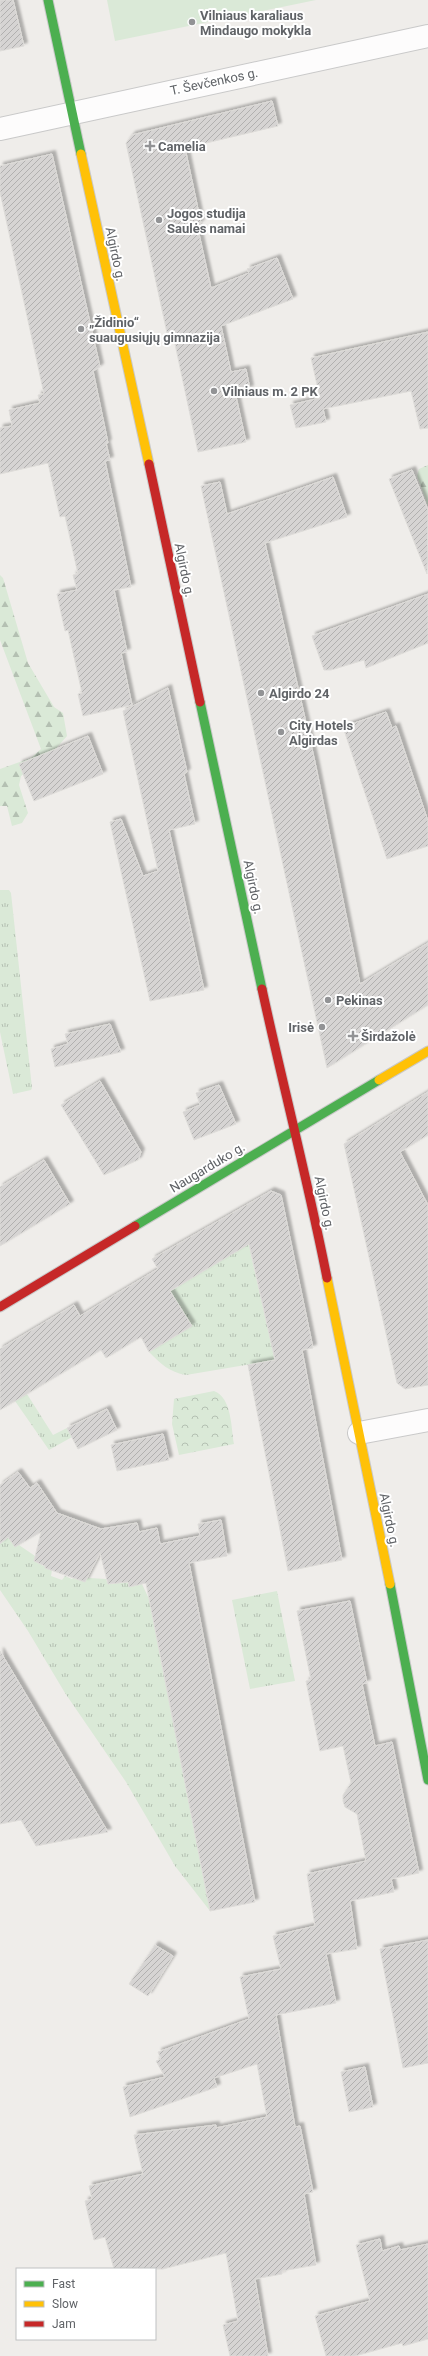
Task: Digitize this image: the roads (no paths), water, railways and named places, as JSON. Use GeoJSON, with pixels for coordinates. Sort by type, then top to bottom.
{"type":"FeatureCollection","features":[{"type":"Feature","properties":{"kind":"street","name":"Algirdo g."},"geometry":{"type":"LineString","coordinates":[[48,0],[285,1093],[295,1129],[359,1433],[428,1780]]}},
{"type":"Feature","properties":{"kind":"street","name":"T. Ševčenkos g."},"geometry":{"type":"LineString","coordinates":[[0,129],[428,36]]}},
{"type":"Feature","properties":{"kind":"street","name":"Naugarduko g."},"geometry":{"type":"LineString","coordinates":[[0,1307],[295,1129],[428,1051]]}},
{"type":"Feature","properties":{"kind":"street"},"geometry":{"type":"LineString","coordinates":[[359,1433],[428,1420]]}},
{"type":"Feature","properties":{"kind":"place","name":"Vilniaus karaliaus Mindaugo mokykla"},"geometry":{"type":"Point","coordinates":[192,22]}},
{"type":"Feature","properties":{"kind":"place","name":"Camelia"},"geometry":{"type":"Point","coordinates":[150,146]}},
{"type":"Feature","properties":{"kind":"place","name":"Jogos studija Saulės namai"},"geometry":{"type":"Point","coordinates":[159,220]}},
{"type":"Feature","properties":{"kind":"place","name":"„Židinio“ suaugusiųjų gimnazija"},"geometry":{"type":"Point","coordinates":[81,329]}},
{"type":"Feature","properties":{"kind":"place","name":"Vilniaus m. 2 PK"},"geometry":{"type":"Point","coordinates":[214,391]}},
{"type":"Feature","properties":{"kind":"place","name":"Algirdo 24"},"geometry":{"type":"Point","coordinates":[261,693]}},
{"type":"Feature","properties":{"kind":"place","name":"City Hotels Algirdas"},"geometry":{"type":"Point","coordinates":[281,732]}},
{"type":"Feature","properties":{"kind":"place","name":"Pekinas"},"geometry":{"type":"Point","coordinates":[328,1000]}},
{"type":"Feature","properties":{"kind":"place","name":"Irisė"},"geometry":{"type":"Point","coordinates":[322,1027]}},
{"type":"Feature","properties":{"kind":"place","name":"Širdažolė"},"geometry":{"type":"Point","coordinates":[353,1036]}}]}
